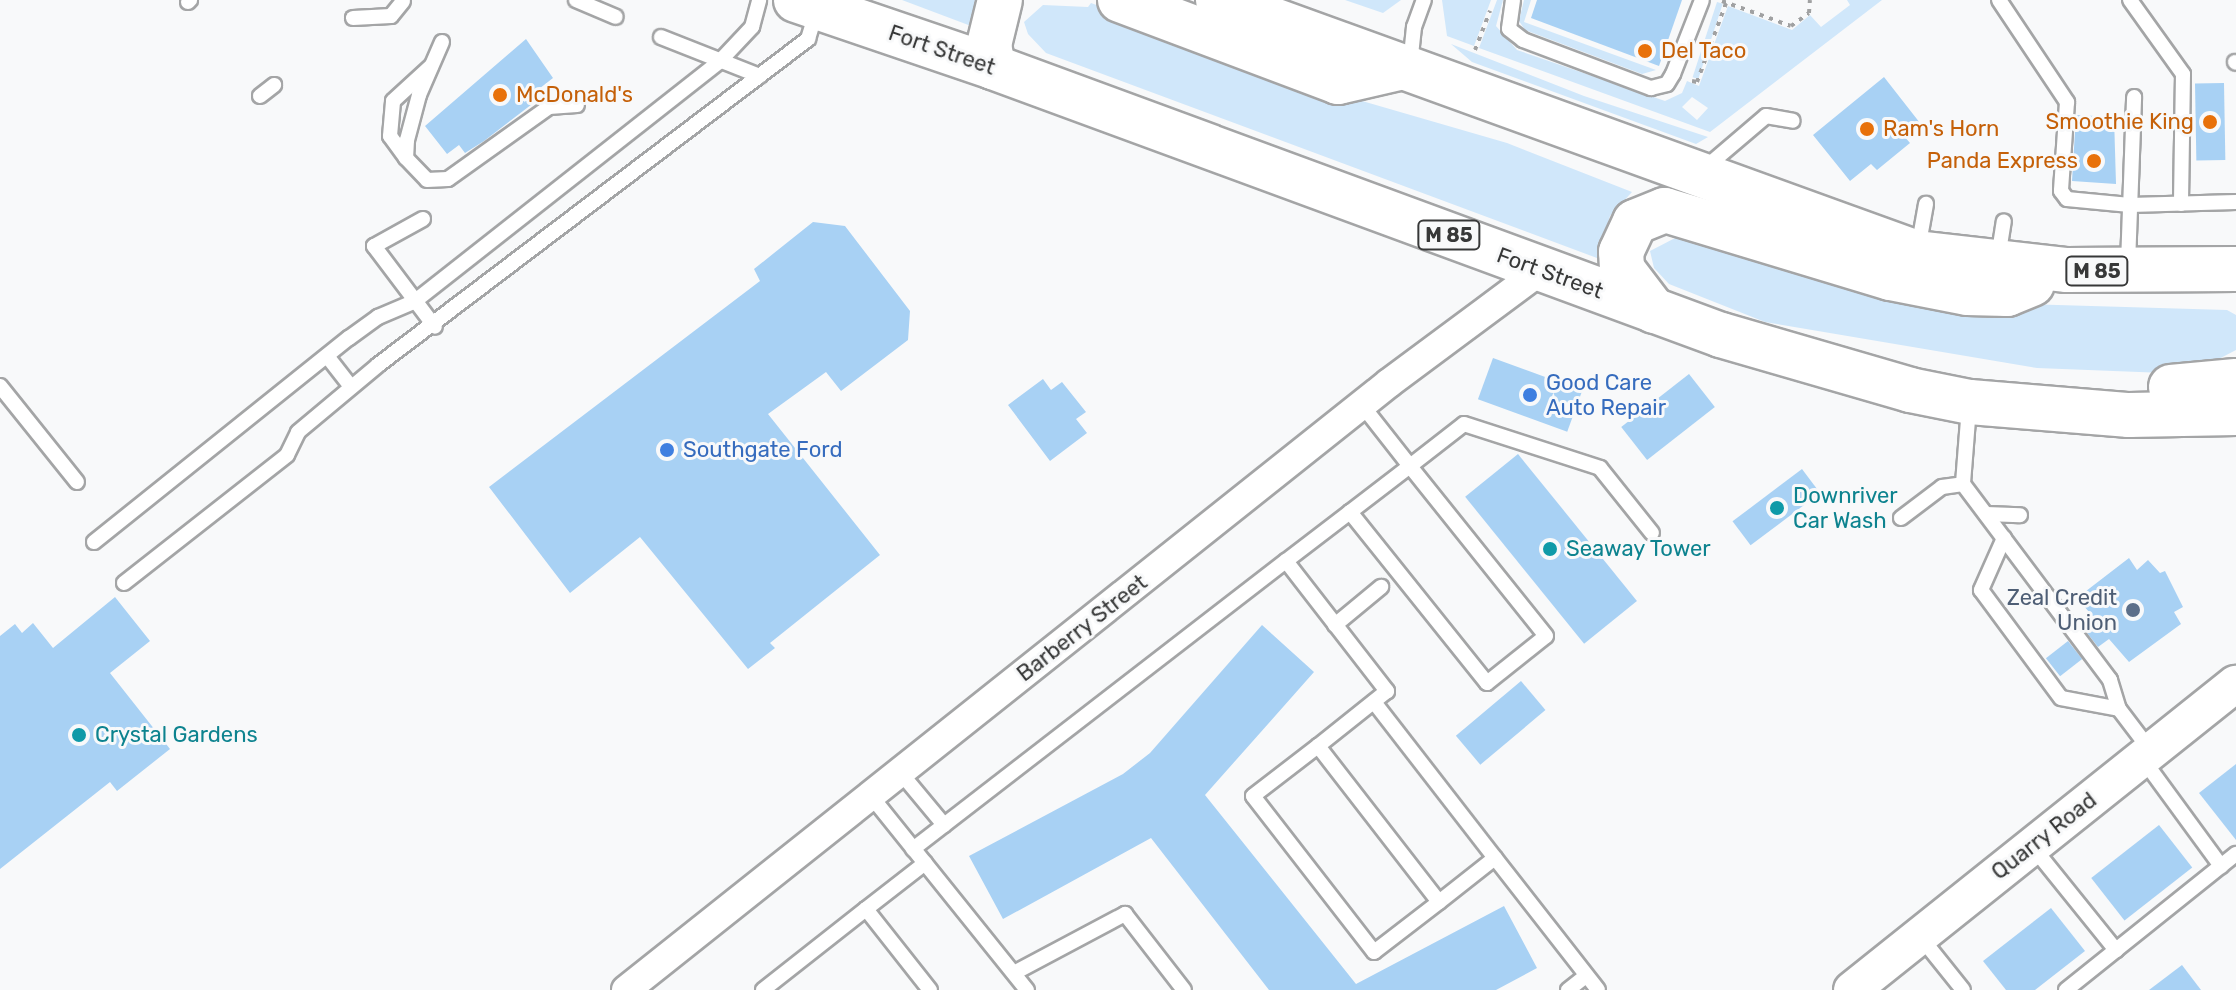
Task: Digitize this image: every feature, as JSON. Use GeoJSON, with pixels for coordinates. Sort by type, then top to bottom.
{"type":"FeatureCollection","features":[{"type":"Feature","properties":{"kind":"main road"},"geometry":{"type":"LineString","coordinates":[[993,67],[989,45],[1000,0]]}},
{"type":"Feature","properties":{"kind":"main road"},"geometry":{"type":"LineString","coordinates":[[1120,0],[1338,82],[1404,70]]}},
{"type":"Feature","properties":{"kind":"main road","name":"M 85"},"geometry":{"type":"LineString","coordinates":[[1218,0],[1696,176],[1917,253],[1996,266],[2067,270],[2236,269]]}},
{"type":"Feature","properties":{"kind":"main road","name":"Fort Street"},"geometry":{"type":"LineString","coordinates":[[807,4],[993,67],[1654,311],[1814,362],[1970,402],[2129,415],[2236,413]]}},
{"type":"Feature","properties":{"kind":"main road"},"geometry":{"type":"LineString","coordinates":[[1654,311],[1622,269],[1621,252],[1635,222],[1665,210],[1890,278],[1967,293],[2007,294],[2067,270]]}},
{"type":"Feature","properties":{"kind":"main road"},"geometry":{"type":"LineString","coordinates":[[1814,362],[1924,365],[2113,386],[2184,387],[2236,381]]}},
{"type":"Feature","properties":{"kind":"street","name":"Barberry Street"},"geometry":{"type":"LineString","coordinates":[[626,990],[1362,405],[1541,270]]}},
{"type":"Feature","properties":{"kind":"street","name":"Quarry Road"},"geometry":{"type":"LineString","coordinates":[[1852,990],[2236,684]]}},
{"type":"Feature","properties":{"kind":"lane"},"geometry":{"type":"LineString","coordinates":[[576,0],[616,17]]}},
{"type":"Feature","properties":{"kind":"lane"},"geometry":{"type":"LineString","coordinates":[[94,542],[327,356],[378,317],[414,302],[720,61],[752,27],[759,0]]}},
{"type":"Feature","properties":{"kind":"lane"},"geometry":{"type":"LineString","coordinates":[[1404,70],[1424,0]]}},
{"type":"Feature","properties":{"kind":"lane"},"geometry":{"type":"LineString","coordinates":[[1513,0],[1509,29],[1523,40],[1651,88],[1667,84],[1673,74],[1702,0]]}},
{"type":"Feature","properties":{"kind":"lane"},"geometry":{"type":"LineString","coordinates":[[1999,0],[2067,102],[2061,191],[2067,199],[2081,203],[2130,205],[2236,202]]}},
{"type":"Feature","properties":{"kind":"lane"},"geometry":{"type":"LineString","coordinates":[[2130,0],[2183,74],[2181,204]]}},
{"type":"Feature","properties":{"kind":"lane"},"geometry":{"type":"LineString","coordinates":[[353,18],[391,16],[403,1]]}},
{"type":"Feature","properties":{"kind":"lane"},"geometry":{"type":"LineString","coordinates":[[124,583],[287,455],[298,432],[351,387],[435,327],[808,39],[807,4]]}},
{"type":"Feature","properties":{"kind":"lane"},"geometry":{"type":"LineString","coordinates":[[661,37],[760,76]]}},
{"type":"Feature","properties":{"kind":"lane"},"geometry":{"type":"LineString","coordinates":[[406,158],[419,95],[438,60],[442,42]]}},
{"type":"Feature","properties":{"kind":"lane"},"geometry":{"type":"LineString","coordinates":[[438,60],[393,101],[390,136],[427,180],[448,179],[549,107],[577,105]]}},
{"type":"Feature","properties":{"kind":"lane"},"geometry":{"type":"LineString","coordinates":[[260,96],[274,85]]}},
{"type":"Feature","properties":{"kind":"lane"},"geometry":{"type":"LineString","coordinates":[[2128,271],[2134,97]]}},
{"type":"Feature","properties":{"kind":"lane"},"geometry":{"type":"LineString","coordinates":[[1696,176],[1766,116],[1793,121]]}},
{"type":"Feature","properties":{"kind":"lane"},"geometry":{"type":"LineString","coordinates":[[1917,253],[1926,204]]}},
{"type":"Feature","properties":{"kind":"lane"},"geometry":{"type":"LineString","coordinates":[[423,219],[374,246],[435,327]]}},
{"type":"Feature","properties":{"kind":"lane"},"geometry":{"type":"LineString","coordinates":[[1996,266],[2004,221]]}},
{"type":"Feature","properties":{"kind":"lane"},"geometry":{"type":"LineString","coordinates":[[327,356],[351,387]]}},
{"type":"Feature","properties":{"kind":"lane"},"geometry":{"type":"LineString","coordinates":[[0,386],[77,482]]}},
{"type":"Feature","properties":{"kind":"lane"},"geometry":{"type":"LineString","coordinates":[[1970,402],[1963,484],[2110,680],[2119,709],[2146,755],[2221,866]]}},
{"type":"Feature","properties":{"kind":"lane"},"geometry":{"type":"LineString","coordinates":[[1350,512],[1487,683],[1546,636],[1362,405]]}},
{"type":"Feature","properties":{"kind":"lane"},"geometry":{"type":"LineString","coordinates":[[913,849],[1464,424],[1600,468],[1652,533]]}},
{"type":"Feature","properties":{"kind":"lane"},"geometry":{"type":"LineString","coordinates":[[1901,518],[1942,487],[1963,484]]}},
{"type":"Feature","properties":{"kind":"lane"},"geometry":{"type":"LineString","coordinates":[[1986,514],[2020,515]]}},
{"type":"Feature","properties":{"kind":"lane"},"geometry":{"type":"LineString","coordinates":[[2004,538],[1981,590],[2061,698],[2119,709]]}},
{"type":"Feature","properties":{"kind":"lane"},"geometry":{"type":"LineString","coordinates":[[1286,561],[1387,691],[1253,796],[1374,952],[1495,858]]}},
{"type":"Feature","properties":{"kind":"lane"},"geometry":{"type":"LineString","coordinates":[[1335,625],[1381,587]]}},
{"type":"Feature","properties":{"kind":"lane"},"geometry":{"type":"LineString","coordinates":[[1374,702],[1598,990]]}},
{"type":"Feature","properties":{"kind":"lane"},"geometry":{"type":"LineString","coordinates":[[1318,746],[1439,902]]}},
{"type":"Feature","properties":{"kind":"lane"},"geometry":{"type":"LineString","coordinates":[[900,772],[944,825]]}},
{"type":"Feature","properties":{"kind":"lane"},"geometry":{"type":"LineString","coordinates":[[871,796],[1027,990]]}},
{"type":"Feature","properties":{"kind":"lane"},"geometry":{"type":"LineString","coordinates":[[2032,846],[2116,950]]}},
{"type":"Feature","properties":{"kind":"lane"},"geometry":{"type":"LineString","coordinates":[[2066,990],[2236,854]]}},
{"type":"Feature","properties":{"kind":"lane"},"geometry":{"type":"LineString","coordinates":[[763,990],[925,863]]}},
{"type":"Feature","properties":{"kind":"lane"},"geometry":{"type":"LineString","coordinates":[[866,909],[930,990]]}},
{"type":"Feature","properties":{"kind":"lane"},"geometry":{"type":"LineString","coordinates":[[1014,973],[1125,914],[1184,990]]}},
{"type":"Feature","properties":{"kind":"lane"},"geometry":{"type":"LineString","coordinates":[[1919,935],[1963,990]]}},
{"type":"Feature","properties":{"kind":"lane"},"geometry":{"type":"LineString","coordinates":[[1568,990],[1586,976]]}},
{"type":"Feature","properties":{"kind":"path"},"geometry":{"type":"LineString","coordinates":[[1475,50],[1494,0]]}},
{"type":"Feature","properties":{"kind":"path"},"geometry":{"type":"LineString","coordinates":[[1720,0],[1791,26],[1809,13],[1810,0]]}},
{"type":"Feature","properties":{"kind":"path"},"geometry":{"type":"LineString","coordinates":[[1687,79],[1697,82],[1726,3]]}},
{"type":"Feature","properties":{"kind":"shaded area"},"geometry":{"type":"Polygon","coordinates":[[[902,0],[975,0],[971,26],[902,0]]]}},
{"type":"Feature","properties":{"kind":"shaded area"},"geometry":{"type":"Polygon","coordinates":[[[1345,0],[1401,0],[1383,13],[1345,0]]]}},
{"type":"Feature","properties":{"kind":"shaded area"},"geometry":{"type":"Polygon","coordinates":[[[1442,0],[1491,0],[1474,46],[1447,36],[1442,0]]]}},
{"type":"Feature","properties":{"kind":"shaded area"},"geometry":{"type":"Polygon","coordinates":[[[1497,0],[1503,0],[1496,26],[1517,50],[1665,101],[1682,93],[1687,81],[1699,86],[1728,6],[1792,30],[1810,15],[1821,27],[1850,5],[1847,0],[1882,0],[1710,132],[1479,48],[1497,0]],[[1692,97],[1682,107],[1697,120],[1708,108],[1692,97]]]}},
{"type":"Feature","properties":{"kind":"shaded area"},"geometry":{"type":"Polygon","coordinates":[[[1524,0],[1531,0],[1524,22],[1656,70],[1642,74],[1525,30],[1519,21],[1524,0]]]}},
{"type":"Feature","properties":{"kind":"shaded area"},"geometry":{"type":"Polygon","coordinates":[[[1717,2],[1723,4],[1698,79],[1693,77],[1717,2]]]}},
{"type":"Feature","properties":{"kind":"shaded area"},"geometry":{"type":"Polygon","coordinates":[[[1091,3],[1338,94],[1507,143],[1632,192],[1610,216],[1597,258],[1046,53],[1028,34],[1024,22],[1043,5],[1088,7],[1091,3]]]}},
{"type":"Feature","properties":{"kind":"shaded area"},"geometry":{"type":"Polygon","coordinates":[[[1451,44],[1584,96],[1708,137],[1696,144],[1472,62],[1451,44]]]}},
{"type":"Feature","properties":{"kind":"shaded area"},"geometry":{"type":"Polygon","coordinates":[[[1679,236],[1953,302],[2227,310],[2236,315],[2236,350],[2190,374],[2037,368],[1765,322],[1669,284],[1654,268],[1650,251],[1679,236]]]}},
{"type":"Feature","properties":{"kind":"building"},"geometry":{"type":"Polygon","coordinates":[[[1537,0],[1682,0],[1659,66],[1531,18],[1537,0]]]}},
{"type":"Feature","properties":{"kind":"building","name":"McDonald's"},"geometry":{"type":"Polygon","coordinates":[[[526,39],[553,78],[535,92],[540,98],[465,153],[459,145],[447,154],[425,126],[526,39]]]}},
{"type":"Feature","properties":{"kind":"building","name":"Ram's Horn"},"geometry":{"type":"Polygon","coordinates":[[[1884,77],[1920,123],[1904,136],[1910,143],[1877,170],[1871,164],[1850,181],[1813,135],[1884,77]]]}},
{"type":"Feature","properties":{"kind":"building","name":"Smoothie King"},"geometry":{"type":"Polygon","coordinates":[[[2224,83],[2225,160],[2196,160],[2195,84],[2224,83]]]}},
{"type":"Feature","properties":{"kind":"building","name":"Panda Express"},"geometry":{"type":"Polygon","coordinates":[[[2076,115],[2114,117],[2116,184],[2072,181],[2076,115]]]}},
{"type":"Feature","properties":{"kind":"building","name":"Southgate Ford"},"geometry":{"type":"Polygon","coordinates":[[[813,222],[845,226],[910,311],[908,340],[841,391],[826,372],[768,414],[880,555],[770,643],[775,648],[748,669],[640,537],[570,593],[489,487],[760,281],[754,269],[813,222]]]}},
{"type":"Feature","properties":{"kind":"building","name":"Good Care Auto Repair"},"geometry":{"type":"Polygon","coordinates":[[[1493,358],[1582,390],[1567,432],[1478,399],[1493,358]]]}},
{"type":"Feature","properties":{"kind":"building"},"geometry":{"type":"Polygon","coordinates":[[[1689,374],[1715,407],[1647,460],[1621,427],[1689,374]]]}},
{"type":"Feature","properties":{"kind":"building"},"geometry":{"type":"Polygon","coordinates":[[[1043,379],[1051,390],[1062,382],[1086,412],[1076,419],[1087,433],[1050,461],[1008,405],[1043,379]]]}},
{"type":"Feature","properties":{"kind":"building","name":"Seaway Tower"},"geometry":{"type":"Polygon","coordinates":[[[1518,454],[1637,601],[1584,644],[1465,497],[1518,454]]]}},
{"type":"Feature","properties":{"kind":"building","name":"Downriver Car Wash"},"geometry":{"type":"Polygon","coordinates":[[[1802,469],[1820,493],[1751,545],[1733,521],[1802,469]]]}},
{"type":"Feature","properties":{"kind":"building","name":"Zeal Credit Union"},"geometry":{"type":"Polygon","coordinates":[[[2129,558],[2137,570],[2148,560],[2160,573],[2165,571],[2183,607],[2174,612],[2181,624],[2129,662],[2109,639],[2098,647],[2084,629],[2096,620],[2077,598],[2129,558]]]}},
{"type":"Feature","properties":{"kind":"building","name":"Crystal Gardens"},"geometry":{"type":"Polygon","coordinates":[[[115,597],[150,641],[110,673],[170,749],[117,791],[110,782],[0,869],[0,636],[15,624],[22,633],[33,623],[53,648],[115,597]]]}},
{"type":"Feature","properties":{"kind":"building"},"geometry":{"type":"Polygon","coordinates":[[[1262,625],[1314,672],[1205,795],[1356,984],[1504,906],[1537,968],[1496,990],[1269,990],[1151,838],[1003,919],[969,856],[1123,774],[1150,753],[1262,625]]]}},
{"type":"Feature","properties":{"kind":"building"},"geometry":{"type":"Polygon","coordinates":[[[2068,641],[2082,659],[2060,676],[2046,658],[2068,641]]]}},
{"type":"Feature","properties":{"kind":"building"},"geometry":{"type":"Polygon","coordinates":[[[1521,681],[1545,710],[1480,765],[1456,736],[1521,681]]]}},
{"type":"Feature","properties":{"kind":"building"},"geometry":{"type":"Polygon","coordinates":[[[2236,764],[2236,840],[2199,793],[2236,764]]]}},
{"type":"Feature","properties":{"kind":"building"},"geometry":{"type":"Polygon","coordinates":[[[2159,825],[2192,868],[2124,920],[2091,878],[2159,825]]]}},
{"type":"Feature","properties":{"kind":"building"},"geometry":{"type":"Polygon","coordinates":[[[2051,908],[2085,951],[2035,990],[2006,990],[1983,961],[2051,908]]]}},
{"type":"Feature","properties":{"kind":"building"},"geometry":{"type":"Polygon","coordinates":[[[2182,965],[2201,990],[2149,990],[2182,965]]]}},
{"type":"Feature","properties":{"kind":"place","name":"Del Taco"},"geometry":{"type":"Point","coordinates":[1645,51]}},
{"type":"Feature","properties":{"kind":"place","name":"McDonald's"},"geometry":{"type":"Point","coordinates":[500,95]}},
{"type":"Feature","properties":{"kind":"place","name":"Smoothie King"},"geometry":{"type":"Point","coordinates":[2210,122]}},
{"type":"Feature","properties":{"kind":"place","name":"Ram's Horn"},"geometry":{"type":"Point","coordinates":[1867,129]}},
{"type":"Feature","properties":{"kind":"place","name":"Panda Express"},"geometry":{"type":"Point","coordinates":[2094,161]}},
{"type":"Feature","properties":{"kind":"place","name":"Good Care Auto Repair"},"geometry":{"type":"Point","coordinates":[1530,395]}},
{"type":"Feature","properties":{"kind":"place","name":"Southgate Ford"},"geometry":{"type":"Point","coordinates":[667,450]}},
{"type":"Feature","properties":{"kind":"place","name":"Downriver Car Wash"},"geometry":{"type":"Point","coordinates":[1777,508]}},
{"type":"Feature","properties":{"kind":"place","name":"Seaway Tower"},"geometry":{"type":"Point","coordinates":[1550,549]}},
{"type":"Feature","properties":{"kind":"place","name":"Zeal Credit Union"},"geometry":{"type":"Point","coordinates":[2133,610]}},
{"type":"Feature","properties":{"kind":"place","name":"Crystal Gardens"},"geometry":{"type":"Point","coordinates":[79,735]}}]}
